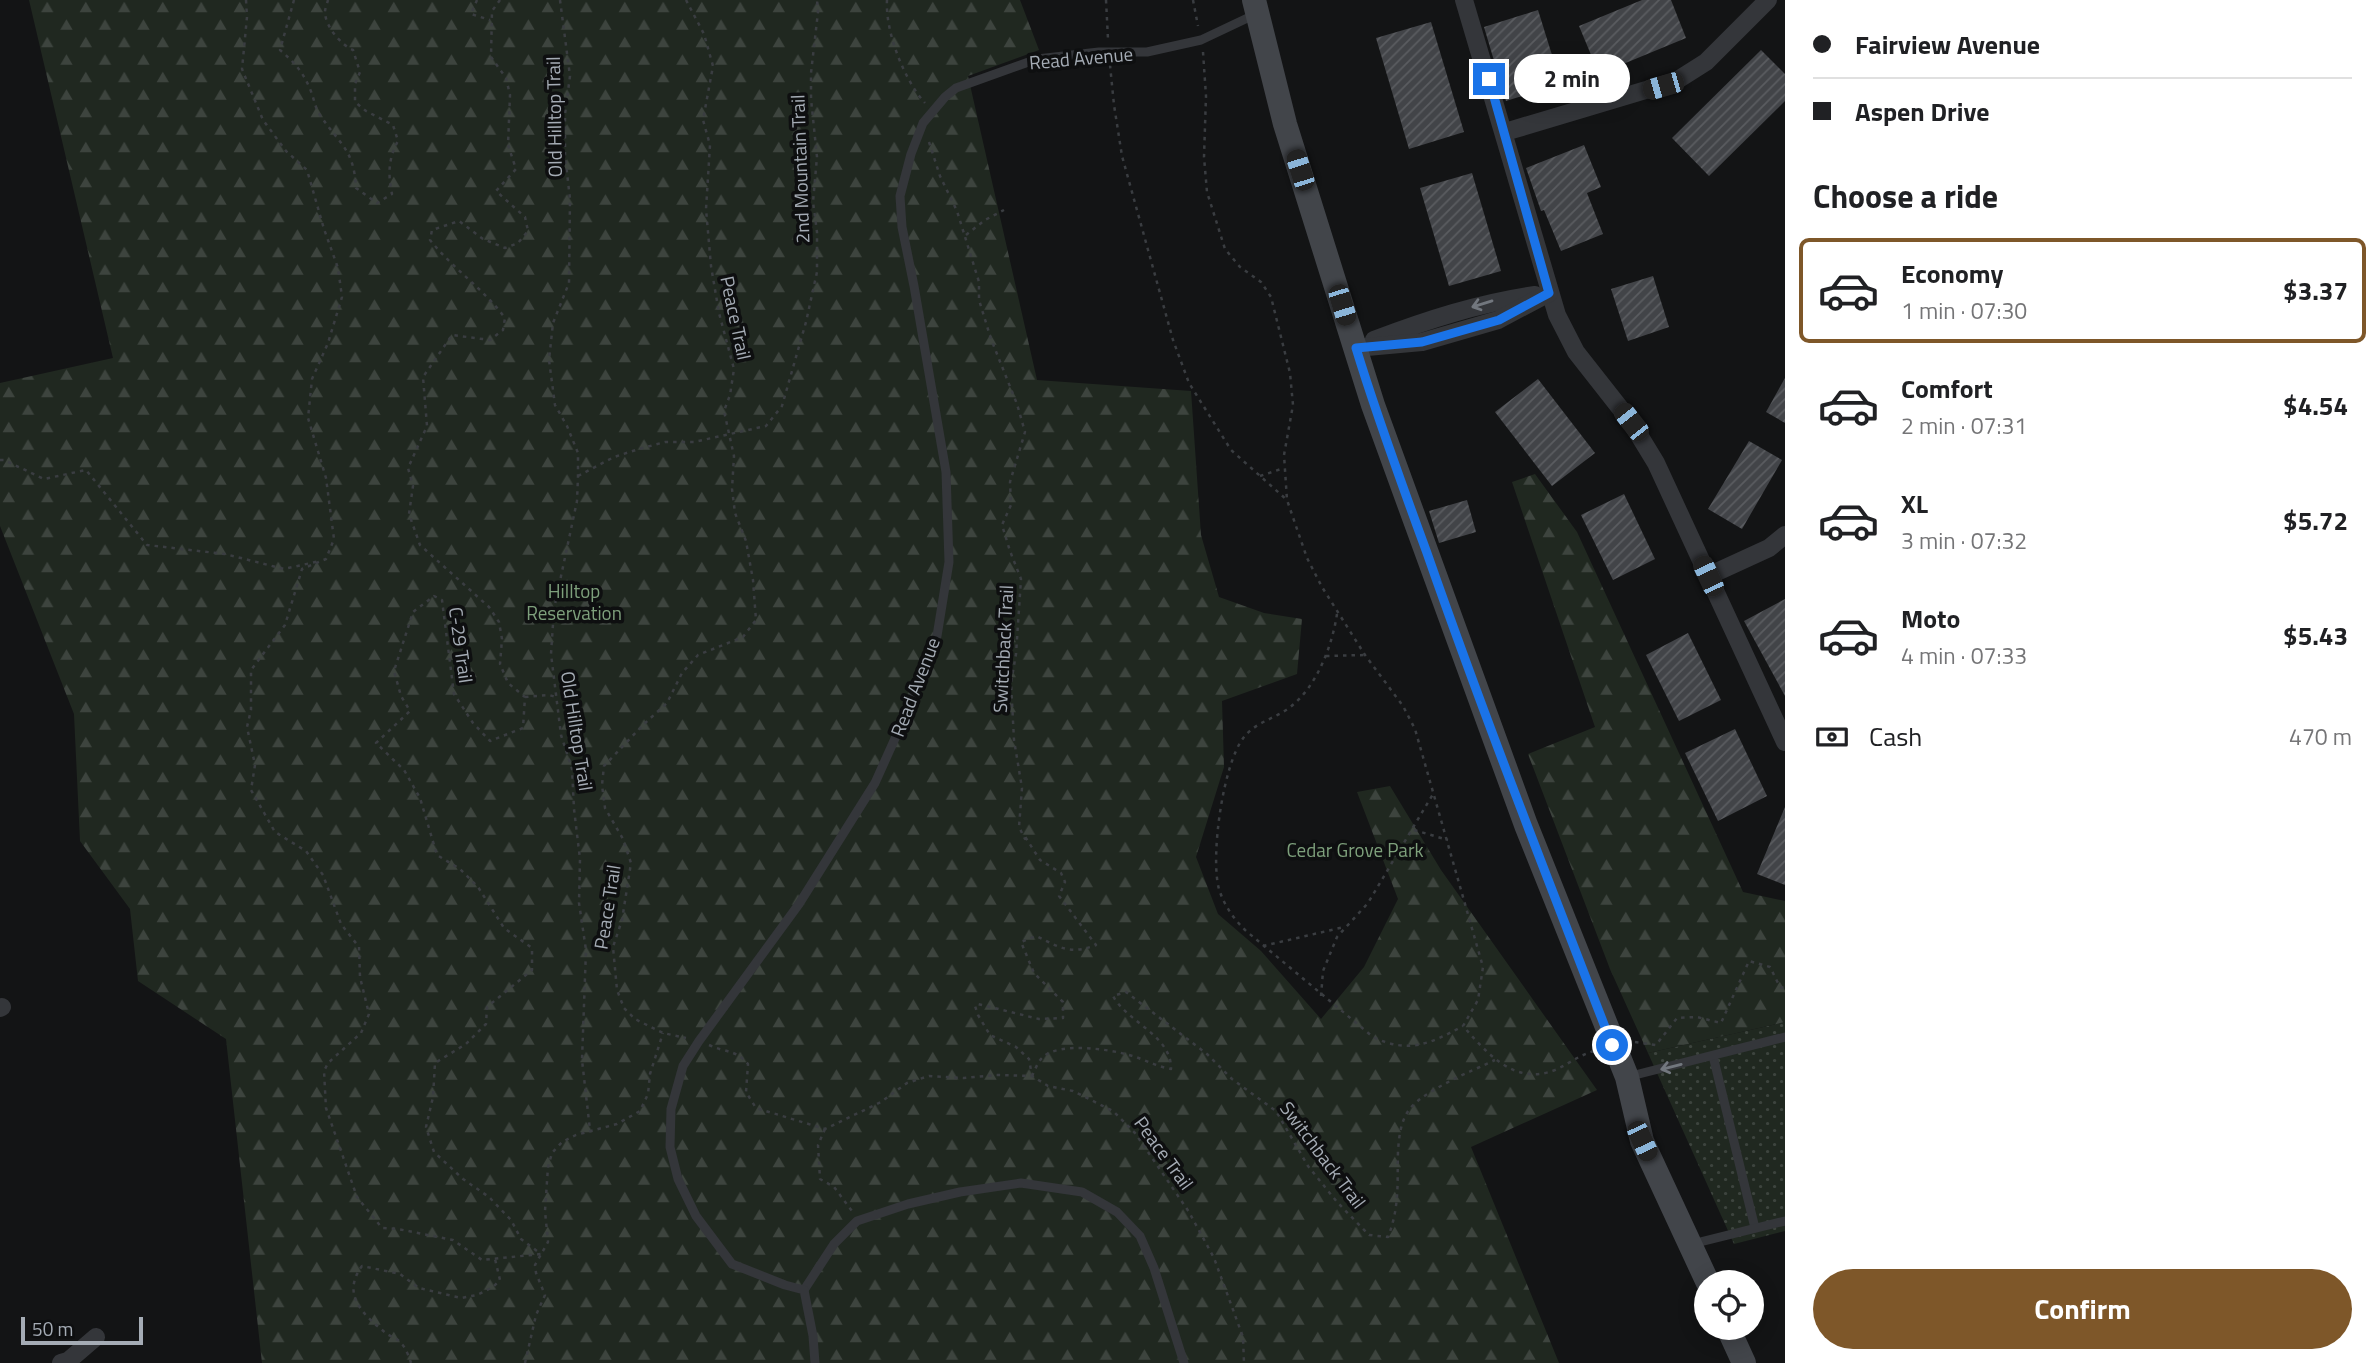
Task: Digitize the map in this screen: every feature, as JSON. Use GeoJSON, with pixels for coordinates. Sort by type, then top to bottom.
{"type":"FeatureCollection","features":[{"type":"Feature","properties":{"kind":"main road"},"geometry":{"type":"LineString","coordinates":[[1256,7],[1285,124],[1373,405],[1526,825],[1626,1077],[1642,1141],[1702,1270]]}},
{"type":"Feature","properties":{"kind":"main road"},"geometry":{"type":"LineString","coordinates":[[1733,1340],[1744,1363]]}},
{"type":"Feature","properties":{"kind":"street"},"geometry":{"type":"LineString","coordinates":[[1464,0],[1557,315],[1576,352],[1631,422],[1656,463],[1785,742]]}},
{"type":"Feature","properties":{"kind":"street"},"geometry":{"type":"LineString","coordinates":[[1505,132],[1676,81],[1706,62],[1768,0]]}},
{"type":"Feature","properties":{"kind":"street"},"geometry":{"type":"LineString","coordinates":[[1356,348],[1416,324],[1493,301],[1549,293]]}},
{"type":"Feature","properties":{"kind":"street"},"geometry":{"type":"LineString","coordinates":[[1708,576],[1769,548],[1785,535]]}},
{"type":"Feature","properties":{"kind":"street"},"geometry":{"type":"LineString","coordinates":[[61,1363],[68,1361],[96,1337]]}},
{"type":"Feature","properties":{"kind":"lane","name":"Read Avenue"},"geometry":{"type":"LineString","coordinates":[[804,1290],[732,1264],[696,1216],[678,1180],[670,1147],[671,1109],[683,1066],[799,904],[875,783],[937,636],[948,562],[946,472],[902,227],[900,196],[923,123],[956,88],[1019,64],[1037,59],[1099,52],[1147,52],[1201,40],[1256,7]]}},
{"type":"Feature","properties":{"kind":"lane"},"geometry":{"type":"LineString","coordinates":[[1626,1077],[1785,1037]]}},
{"type":"Feature","properties":{"kind":"lane"},"geometry":{"type":"LineString","coordinates":[[1713,1056],[1755,1228]]}},
{"type":"Feature","properties":{"kind":"lane"},"geometry":{"type":"LineString","coordinates":[[815,1363],[804,1290],[834,1244],[857,1221],[921,1201],[1021,1183],[1082,1192],[1117,1212],[1140,1236],[1154,1268],[1184,1363]]}},
{"type":"Feature","properties":{"kind":"lane"},"geometry":{"type":"LineString","coordinates":[[1690,1245],[1785,1221]]}},
{"type":"Feature","properties":{"kind":"path"},"geometry":{"type":"LineString","coordinates":[[246,0],[242,69],[263,120],[286,151],[307,170],[338,268],[342,297],[328,343],[312,379],[308,418],[326,478],[334,539],[327,559],[302,569],[285,625],[251,670],[251,710],[247,727],[255,765],[251,790],[275,832],[306,851],[323,875],[341,924],[359,947],[360,976],[369,1014],[362,1033],[328,1063],[324,1071],[326,1108],[357,1197],[382,1228],[453,1240],[482,1260],[541,1254]]}},
{"type":"Feature","properties":{"kind":"path"},"geometry":{"type":"LineString","coordinates":[[294,0],[280,50],[298,66],[310,88],[319,114],[338,136],[351,158],[356,188],[377,203],[392,194],[388,169],[398,141],[393,124],[366,111],[355,102],[355,83],[360,72],[353,50],[335,35],[325,14],[328,0]]}},
{"type":"Feature","properties":{"kind":"path"},"geometry":{"type":"LineString","coordinates":[[477,0],[471,13],[491,21]]}},
{"type":"Feature","properties":{"kind":"path","name":"C-29 Trail"},"geometry":{"type":"LineString","coordinates":[[500,0],[492,11],[491,57],[506,78],[508,86],[508,145],[516,169],[496,191],[525,217],[528,231],[518,243],[505,248],[483,239],[459,221],[432,230],[430,240],[447,261],[493,302],[505,318],[503,331],[491,340],[452,335],[423,377],[427,426],[408,468],[413,486],[409,513],[420,545],[489,607],[499,622],[502,639],[500,664],[508,683],[525,697],[523,728],[490,741],[473,723],[454,694],[442,600],[434,596],[413,612],[394,671],[401,696],[410,711],[376,743],[404,770],[419,798],[437,855],[460,869],[478,887],[504,928],[531,948],[532,970],[487,1007],[486,1024],[466,1044],[435,1063],[433,1097],[426,1127],[434,1152],[463,1180],[489,1197],[511,1220],[521,1239],[541,1254]]}},
{"type":"Feature","properties":{"kind":"path","name":"Old Hilltop Trail"},"geometry":{"type":"LineString","coordinates":[[561,0],[570,76],[565,114],[565,155],[570,200],[569,283],[553,323],[549,360],[555,405],[578,453],[578,476],[577,501],[554,609],[551,654],[561,735],[572,769],[580,859],[579,903],[586,950],[582,1059],[590,1130]]}},
{"type":"Feature","properties":{"kind":"path","name":"Peace Trail"},"geometry":{"type":"LineString","coordinates":[[686,0],[704,34],[713,66],[703,120],[710,145],[706,209],[711,266],[719,313],[734,369],[724,411],[734,456],[732,489],[735,513],[746,541],[757,620],[743,637],[698,655],[682,673],[667,703],[604,766],[602,785],[605,808],[623,839],[631,863],[622,920],[613,947],[617,990],[624,1008],[635,1019],[663,1033],[699,1041],[722,1051],[738,1053],[748,1064],[746,1092],[756,1108],[825,1129],[881,1102],[907,1083],[929,1076],[1032,1076],[1048,1086],[1073,1091],[1113,1111],[1135,1133],[1189,1212],[1214,1258],[1243,1337],[1244,1363]]}},
{"type":"Feature","properties":{"kind":"path","name":"2nd Mountain Trail"},"geometry":{"type":"LineString","coordinates":[[578,476],[614,457],[665,442],[694,442],[765,426],[782,406],[817,272],[817,232],[813,202],[817,158],[811,86],[817,0]]}},
{"type":"Feature","properties":{"kind":"path"},"geometry":{"type":"LineString","coordinates":[[887,0],[892,43],[921,98],[933,110]]}},
{"type":"Feature","properties":{"kind":"path"},"geometry":{"type":"LineString","coordinates":[[1106,0],[1108,43]]}},
{"type":"Feature","properties":{"kind":"path"},"geometry":{"type":"LineString","coordinates":[[1194,0],[1199,29]]}},
{"type":"Feature","properties":{"kind":"path"},"geometry":{"type":"LineString","coordinates":[[1203,50],[1207,192],[1225,249],[1240,267],[1261,282],[1271,297],[1290,373],[1293,405],[1284,455],[1287,500],[1311,566],[1364,655],[1410,718],[1419,740],[1483,967],[1478,1000],[1463,1026],[1425,1044],[1394,1045],[1373,1037],[1321,996],[1236,921],[1219,888],[1216,864],[1220,810],[1236,750],[1255,726],[1280,714],[1297,701],[1310,684],[1333,638],[1338,613]]}},
{"type":"Feature","properties":{"kind":"path"},"geometry":{"type":"LineString","coordinates":[[1110,63],[1122,156],[1173,340],[1189,383],[1231,450],[1287,500]]}},
{"type":"Feature","properties":{"kind":"path","name":"Switchback Trail"},"geometry":{"type":"LineString","coordinates":[[923,123],[940,176],[957,211],[979,282],[979,300],[991,340],[1014,395],[1025,432],[1010,482],[1011,505],[1002,525],[1021,579],[1012,683],[1014,740],[1022,789],[1019,827],[1040,860],[1061,873],[1065,882],[1059,897],[1096,944],[1078,951],[1054,945],[1036,936],[1021,942],[1034,973],[1063,1002],[1063,1018],[1039,1019],[978,1004],[975,1006],[990,1035],[1016,1047],[1029,1059],[1032,1076]]}},
{"type":"Feature","properties":{"kind":"path"},"geometry":{"type":"LineString","coordinates":[[965,236],[985,220],[1004,210]]}},
{"type":"Feature","properties":{"kind":"path"},"geometry":{"type":"LineString","coordinates":[[0,460],[44,478],[86,470],[147,545],[225,554],[284,569],[327,559]]}},
{"type":"Feature","properties":{"kind":"path"},"geometry":{"type":"LineString","coordinates":[[1260,476],[1285,468]]}},
{"type":"Feature","properties":{"kind":"path"},"geometry":{"type":"LineString","coordinates":[[1325,656],[1364,655]]}},
{"type":"Feature","properties":{"kind":"path"},"geometry":{"type":"LineString","coordinates":[[525,697],[556,697]]}},
{"type":"Feature","properties":{"kind":"path"},"geometry":{"type":"LineString","coordinates":[[1321,996],[1326,959],[1344,927],[1368,903],[1434,792]]}},
{"type":"Feature","properties":{"kind":"path"},"geometry":{"type":"LineString","coordinates":[[1413,830],[1448,840]]}},
{"type":"Feature","properties":{"kind":"path"},"geometry":{"type":"LineString","coordinates":[[1263,946],[1344,927]]}},
{"type":"Feature","properties":{"kind":"path"},"geometry":{"type":"LineString","coordinates":[[1656,1045],[1677,1018],[1697,1017],[1721,1023],[1749,961],[1770,967],[1780,987],[1785,988]]}},
{"type":"Feature","properties":{"kind":"path","name":"Switchback Trail"},"geometry":{"type":"LineString","coordinates":[[1032,1076],[1041,1058],[1053,1051],[1082,1048],[1131,1055],[1153,1066],[1171,1069],[1171,1059],[1164,1048],[1141,1022],[1120,1009],[1113,996],[1126,992],[1208,1054],[1232,1079],[1276,1111],[1308,1166],[1337,1202],[1368,1235],[1388,1237],[1395,1217],[1400,1181],[1400,1131],[1408,1111],[1447,1081],[1495,1060]]}},
{"type":"Feature","properties":{"kind":"path"},"geometry":{"type":"LineString","coordinates":[[1463,1026],[1495,1060],[1513,1070],[1535,1074],[1558,1069],[1580,1055],[1612,1045]]}},
{"type":"Feature","properties":{"kind":"path"},"geometry":{"type":"LineString","coordinates":[[524,1363],[536,1315],[545,1295],[535,1265],[548,1242],[545,1211],[548,1167],[552,1153],[562,1142],[590,1130],[617,1124],[640,1111],[648,1094],[650,1074],[663,1033]]}},
{"type":"Feature","properties":{"kind":"path"},"geometry":{"type":"LineString","coordinates":[[825,1129],[818,1145],[820,1179],[834,1187],[857,1221]]}},
{"type":"Feature","properties":{"kind":"path"},"geometry":{"type":"LineString","coordinates":[[411,1363],[401,1342],[359,1309],[353,1290],[356,1275],[362,1266],[400,1274],[419,1287],[461,1298],[477,1295],[500,1280],[495,1259]]}},
{"type":"Feature","properties":{"kind":"green space","name":"Hilltop Reservation"},"geometry":{"type":"Polygon","coordinates":[[[29,0],[1020,0],[1039,50],[968,76],[1037,380],[1191,391],[1201,535],[1219,597],[1264,613],[1302,619],[1297,674],[1222,701],[1224,767],[1196,857],[1218,914],[1261,951],[1321,1019],[1364,967],[1398,899],[1357,792],[1390,786],[1441,870],[1597,1090],[1471,1147],[1559,1363],[262,1363],[226,1039],[138,981],[130,909],[80,841],[74,714],[0,526],[0,383],[113,358],[29,0]]]}},
{"type":"Feature","properties":{"kind":"green space"},"geometry":{"type":"Polygon","coordinates":[[[1535,474],[1577,532],[1743,892],[1785,901],[1785,1022],[1648,1053],[1610,969],[1528,754],[1595,727],[1512,482],[1535,474]]]}},
{"type":"Feature","properties":{"kind":"green space"},"geometry":{"type":"Polygon","coordinates":[[[1785,1022],[1785,1231],[1734,1244],[1648,1053],[1785,1022]]]}},
{"type":"Feature","properties":{"kind":"building"},"geometry":{"type":"Polygon","coordinates":[[[1642,0],[1671,0],[1686,38],[1599,74],[1579,26],[1642,0]]]}},
{"type":"Feature","properties":{"kind":"building"},"geometry":{"type":"Polygon","coordinates":[[[1538,10],[1561,84],[1506,101],[1484,27],[1538,10]]]}},
{"type":"Feature","properties":{"kind":"building"},"geometry":{"type":"Polygon","coordinates":[[[1431,22],[1464,132],[1409,149],[1376,38],[1431,22]]]}},
{"type":"Feature","properties":{"kind":"building"},"geometry":{"type":"Polygon","coordinates":[[[1761,50],[1785,74],[1785,101],[1709,176],[1672,138],[1761,50]]]}},
{"type":"Feature","properties":{"kind":"building"},"geometry":{"type":"Polygon","coordinates":[[[1584,145],[1601,187],[1587,193],[1603,234],[1561,251],[1544,210],[1541,211],[1526,168],[1584,145]]]}},
{"type":"Feature","properties":{"kind":"building"},"geometry":{"type":"Polygon","coordinates":[[[1472,173],[1501,271],[1449,286],[1420,188],[1472,173]]]}},
{"type":"Feature","properties":{"kind":"building"},"geometry":{"type":"Polygon","coordinates":[[[1653,276],[1669,327],[1628,341],[1611,289],[1653,276]]]}},
{"type":"Feature","properties":{"kind":"building"},"geometry":{"type":"Polygon","coordinates":[[[1785,378],[1785,423],[1766,412],[1785,378]]]}},
{"type":"Feature","properties":{"kind":"building"},"geometry":{"type":"Polygon","coordinates":[[[1538,379],[1595,453],[1552,486],[1495,412],[1538,379]]]}},
{"type":"Feature","properties":{"kind":"building"},"geometry":{"type":"Polygon","coordinates":[[[1749,441],[1782,460],[1742,529],[1708,509],[1749,441]]]}},
{"type":"Feature","properties":{"kind":"building"},"geometry":{"type":"Polygon","coordinates":[[[1624,494],[1655,559],[1613,580],[1581,515],[1624,494]]]}},
{"type":"Feature","properties":{"kind":"building"},"geometry":{"type":"Polygon","coordinates":[[[1467,500],[1476,532],[1439,543],[1429,511],[1467,500]]]}},
{"type":"Feature","properties":{"kind":"building"},"geometry":{"type":"Polygon","coordinates":[[[1785,599],[1785,696],[1744,621],[1785,599]]]}},
{"type":"Feature","properties":{"kind":"building"},"geometry":{"type":"Polygon","coordinates":[[[1688,633],[1721,700],[1679,721],[1646,655],[1688,633]]]}},
{"type":"Feature","properties":{"kind":"building"},"geometry":{"type":"Polygon","coordinates":[[[1735,729],[1767,796],[1718,821],[1685,753],[1735,729]]]}},
{"type":"Feature","properties":{"kind":"building"},"geometry":{"type":"Polygon","coordinates":[[[1785,807],[1785,885],[1757,874],[1785,807]]]}},
{"type":"Feature","properties":{"kind":"route"},"geometry":{"type":"LineString","coordinates":[[1489,79],[1549,293],[1499,320],[1422,342],[1356,348],[1373,405],[1464,658],[1612,1045]]}},
{"type":"Feature","properties":{"kind":"park label","name":"Cedar Grove Park"},"geometry":{"type":"Point","coordinates":[1355,850]}}]}
